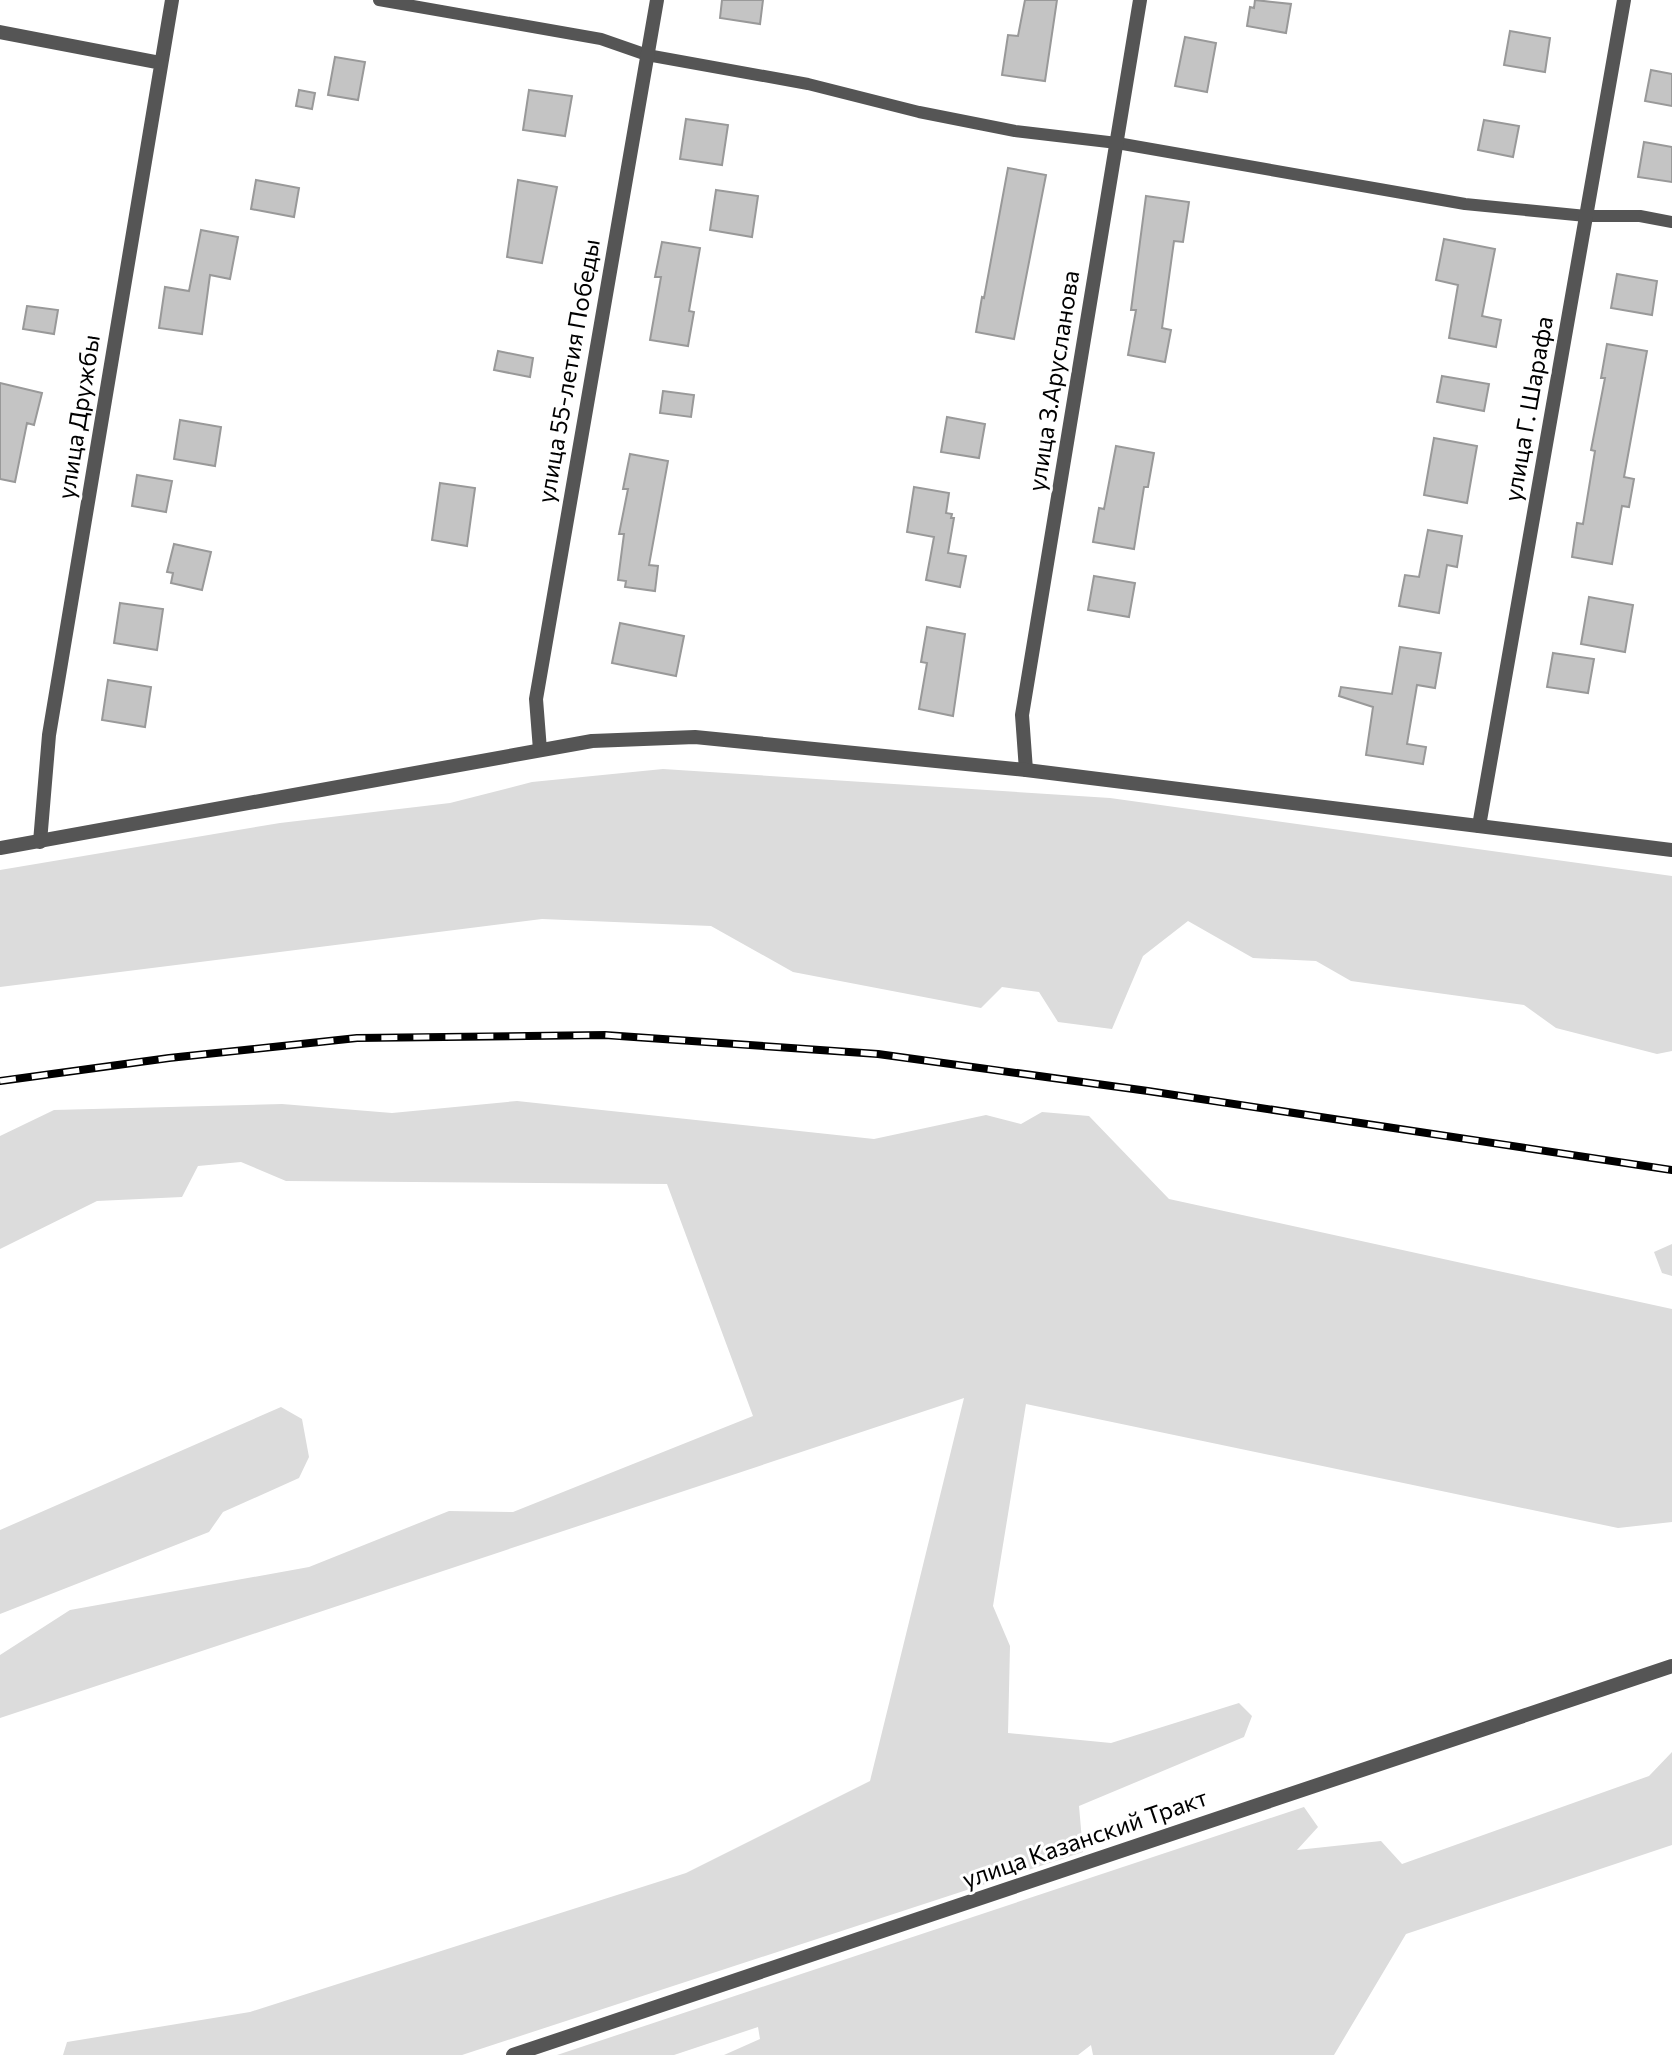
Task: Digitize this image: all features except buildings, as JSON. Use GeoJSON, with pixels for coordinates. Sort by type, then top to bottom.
{"type":"FeatureCollection","features":[{"type":"Feature","properties":{"kind":"street","name":"улица Дружбы"},"geometry":{"type":"LineString","coordinates":[[40,842],[49,735],[172,0]]}},
{"type":"Feature","properties":{"kind":"street","name":"улица 55-летия Победы"},"geometry":{"type":"LineString","coordinates":[[540,750],[536,699],[657,0]]}},
{"type":"Feature","properties":{"kind":"street","name":"улица З.Арусланова"},"geometry":{"type":"LineString","coordinates":[[1026,770],[1021,715],[1140,0]]}},
{"type":"Feature","properties":{"kind":"street","name":"улица Г. Шарафа"},"geometry":{"type":"LineString","coordinates":[[1479,826],[1624,0]]}},
{"type":"Feature","properties":{"kind":"street"},"geometry":{"type":"LineString","coordinates":[[0,32],[161,63]]}},
{"type":"Feature","properties":{"kind":"street"},"geometry":{"type":"LineString","coordinates":[[0,848],[593,741],[695,737],[1026,770],[1672,850]]}},
{"type":"Feature","properties":{"kind":"street","name":"улица Казанский Тракт"},"geometry":{"type":"LineString","coordinates":[[513,2055],[1672,1666]]}},
{"type":"Feature","properties":{"kind":"lane"},"geometry":{"type":"LineString","coordinates":[[379,0],[601,39],[647,54],[808,83],[919,111],[1015,131],[1117,143],[1465,204],[1587,216],[1640,216],[1672,222]]}},
{"type":"Feature","properties":{"kind":"shaded area"},"geometry":{"type":"Polygon","coordinates":[[[663,769],[1110,798],[1672,876],[1672,1051],[1657,1054],[1556,1028],[1524,1005],[1351,981],[1316,961],[1253,958],[1188,921],[1143,956],[1112,1029],[1058,1022],[1039,992],[1002,987],[981,1008],[793,972],[711,926],[542,919],[0,987],[0,870],[280,823],[450,803],[532,782],[663,769]]]}},
{"type":"Feature","properties":{"kind":"shaded area"},"geometry":{"type":"Polygon","coordinates":[[[517,1101],[874,1139],[986,1115],[1021,1124],[1042,1112],[1089,1116],[1169,1199],[1672,1309],[1672,1522],[1618,1528],[1026,1404],[993,1606],[1010,1646],[1008,1733],[1111,1743],[1239,1703],[1252,1716],[1244,1737],[1079,1806],[1083,1852],[462,2055],[63,2055],[67,2042],[250,2012],[686,1873],[870,1781],[964,1398],[0,1718],[0,1655],[70,1610],[309,1567],[449,1511],[513,1512],[753,1416],[667,1184],[286,1181],[241,1162],[198,1166],[182,1197],[97,1201],[0,1249],[0,1136],[54,1110],[282,1104],[392,1113],[517,1101]]]}},
{"type":"Feature","properties":{"kind":"shaded area"},"geometry":{"type":"Polygon","coordinates":[[[1672,1244],[1672,1276],[1662,1273],[1654,1252],[1672,1244]]]}},
{"type":"Feature","properties":{"kind":"shaded area"},"geometry":{"type":"Polygon","coordinates":[[[281,1407],[302,1419],[309,1457],[299,1478],[223,1512],[209,1532],[0,1614],[0,1530],[281,1407]]]}},
{"type":"Feature","properties":{"kind":"shaded area"},"geometry":{"type":"Polygon","coordinates":[[[1672,1752],[1672,1845],[1406,1934],[1334,2055],[1093,2055],[1091,2045],[1078,2055],[724,2055],[760,2039],[758,2027],[674,2055],[557,2055],[1304,1807],[1318,1827],[1297,1850],[1381,1841],[1402,1864],[1649,1776],[1672,1752]]]}},
{"type":"Feature","properties":{"kind":"railway"},"geometry":{"type":"LineString","coordinates":[[0,1081],[169,1058],[357,1038],[605,1035],[878,1054],[1148,1091],[1672,1170]]}}]}
